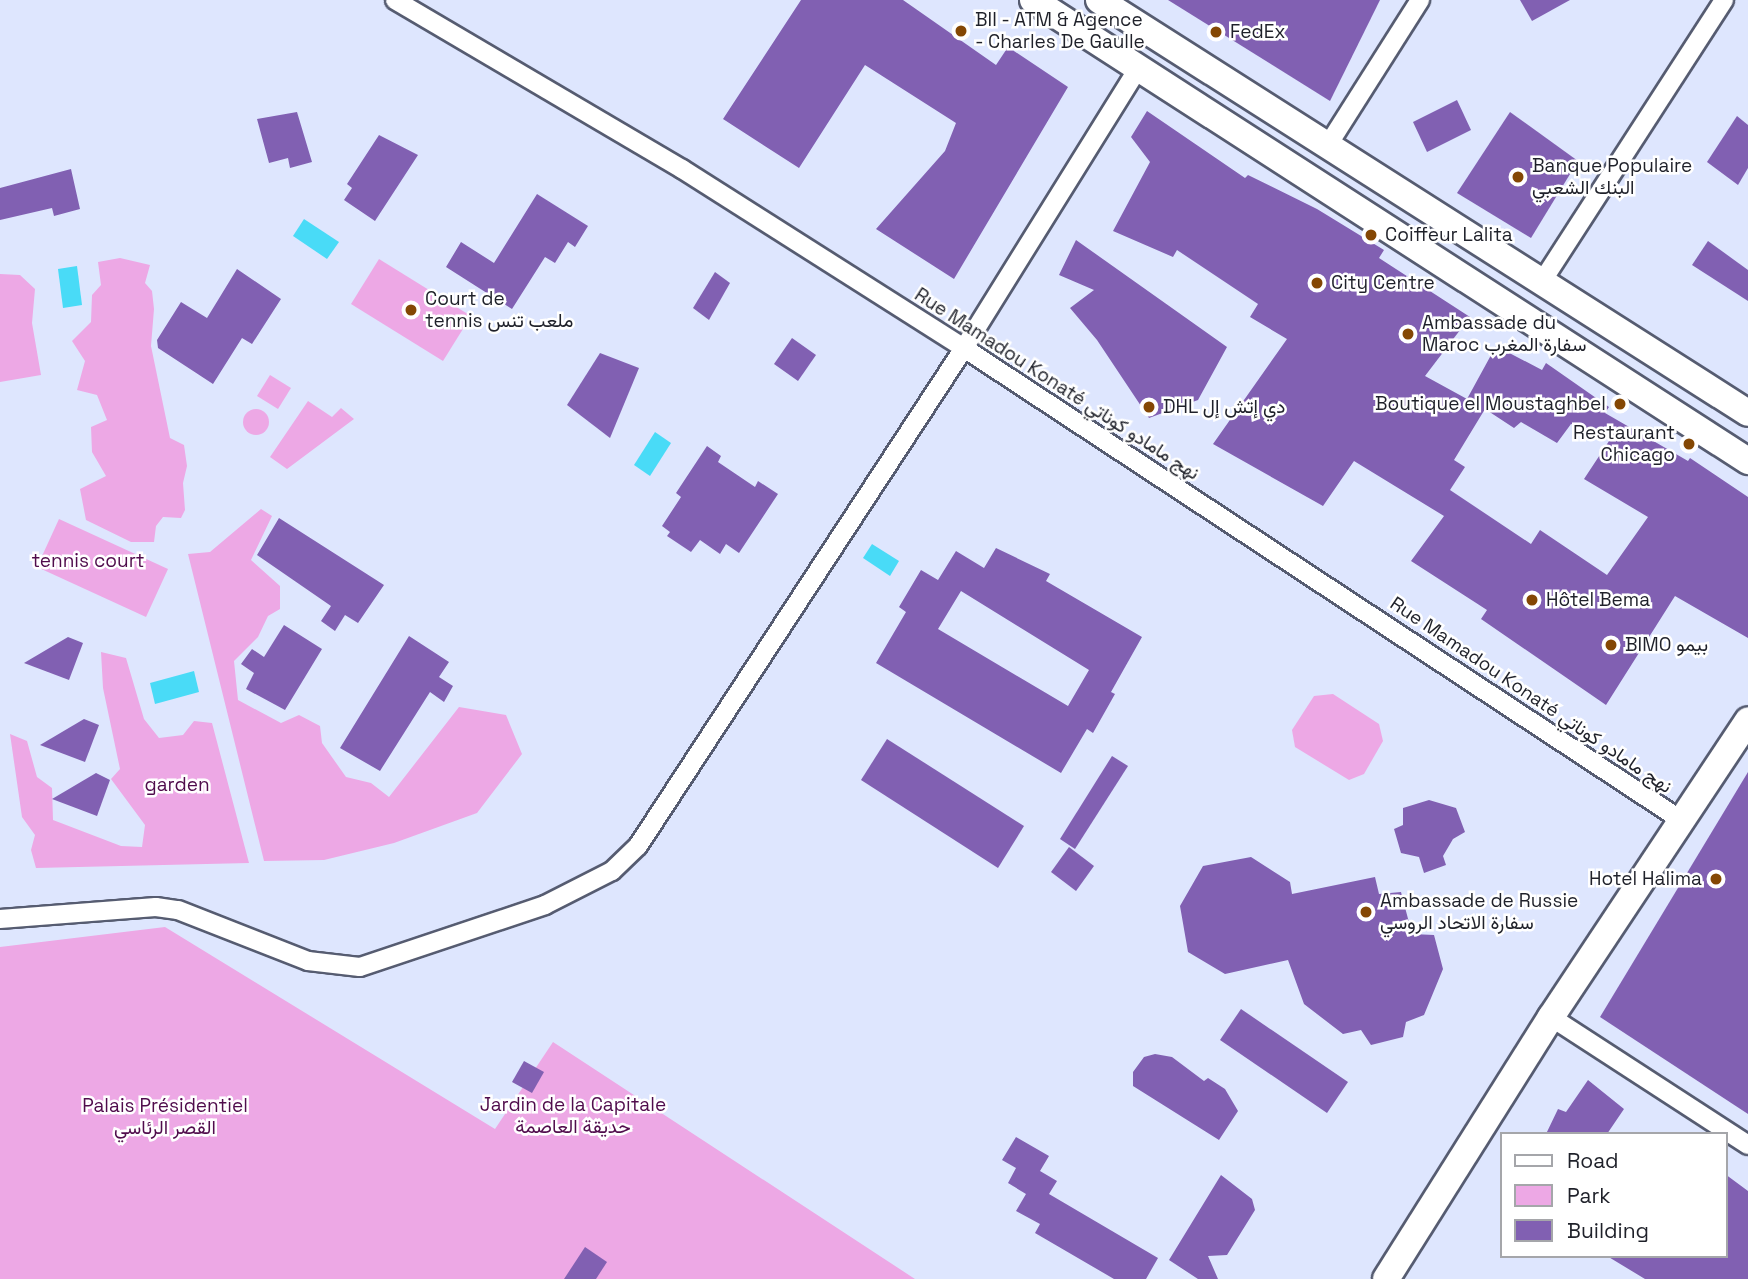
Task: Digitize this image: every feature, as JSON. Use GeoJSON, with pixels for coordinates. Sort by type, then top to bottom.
{"type":"FeatureCollection","features":[{"type":"Feature","properties":{"kind":"street","name":"Rue Mamadou Konaté نهج مامادو كوناتي"},"geometry":{"type":"LineString","coordinates":[[395,0],[682,169],[964,348],[1684,822]]}},
{"type":"Feature","properties":{"kind":"street"},"geometry":{"type":"LineString","coordinates":[[1033,0],[1748,461]]}},
{"type":"Feature","properties":{"kind":"street"},"geometry":{"type":"LineString","coordinates":[[1099,0],[1748,413]]}},
{"type":"Feature","properties":{"kind":"street"},"geometry":{"type":"LineString","coordinates":[[1328,145],[1420,0]]}},
{"type":"Feature","properties":{"kind":"street"},"geometry":{"type":"LineString","coordinates":[[1541,283],[1724,0]]}},
{"type":"Feature","properties":{"kind":"street"},"geometry":{"type":"LineString","coordinates":[[0,919],[156,907],[178,910],[308,961],[360,967],[545,905],[612,872],[638,846],[964,348],[1138,69]]}},
{"type":"Feature","properties":{"kind":"street"},"geometry":{"type":"LineString","coordinates":[[1385,1279],[1551,1017],[1684,822],[1748,721]]}},
{"type":"Feature","properties":{"kind":"street"},"geometry":{"type":"LineString","coordinates":[[1551,1017],[1748,1144]]}},
{"type":"Feature","properties":{"kind":"green space"},"geometry":{"type":"Polygon","coordinates":[[[120,258],[150,265],[145,283],[152,291],[154,309],[151,346],[170,438],[184,445],[187,466],[183,483],[185,510],[181,518],[163,517],[156,526],[154,542],[131,542],[86,520],[80,489],[106,476],[92,452],[91,427],[107,420],[97,395],[77,390],[85,361],[72,341],[91,322],[92,295],[101,285],[98,262],[120,258]]]}},
{"type":"Feature","properties":{"kind":"green space","name":"Court de tennis ملعب تنس"},"geometry":{"type":"Polygon","coordinates":[[[379,259],[471,316],[443,361],[351,304],[379,259]]]}},
{"type":"Feature","properties":{"kind":"green space"},"geometry":{"type":"Polygon","coordinates":[[[0,274],[20,275],[35,289],[32,323],[41,375],[0,382],[0,274]]]}},
{"type":"Feature","properties":{"kind":"green space"},"geometry":{"type":"Polygon","coordinates":[[[270,375],[291,388],[278,409],[257,396],[270,375]]]}},
{"type":"Feature","properties":{"kind":"green space"},"geometry":{"type":"Polygon","coordinates":[[[308,401],[332,417],[341,408],[354,419],[287,469],[270,457],[308,401]]]}},
{"type":"Feature","properties":{"kind":"green space"},"geometry":{"type":"Polygon","coordinates":[[[256,409],[265,413],[269,422],[265,431],[256,435],[247,431],[243,422],[247,413],[256,409]]]}},
{"type":"Feature","properties":{"kind":"green space"},"geometry":{"type":"Polygon","coordinates":[[[261,509],[272,516],[251,560],[280,586],[280,609],[268,616],[258,637],[234,661],[238,700],[281,723],[299,715],[320,726],[322,743],[346,777],[371,783],[389,797],[459,707],[506,715],[522,754],[477,813],[394,843],[324,860],[264,861],[188,554],[210,552],[261,509]]]}},
{"type":"Feature","properties":{"kind":"green space","name":"tennis court"},"geometry":{"type":"Polygon","coordinates":[[[59,519],[168,569],[146,617],[37,567],[59,519]]]}},
{"type":"Feature","properties":{"kind":"green space","name":"garden"},"geometry":{"type":"Polygon","coordinates":[[[101,652],[126,658],[144,719],[159,738],[183,735],[194,721],[212,723],[249,863],[36,868],[31,850],[35,835],[22,817],[10,734],[27,741],[37,777],[52,788],[53,820],[121,846],[142,847],[145,825],[111,779],[120,769],[103,688],[101,652]]]}},
{"type":"Feature","properties":{"kind":"green space"},"geometry":{"type":"Polygon","coordinates":[[[1333,694],[1379,724],[1383,741],[1364,774],[1349,780],[1295,747],[1292,730],[1314,696],[1333,694]]]}},
{"type":"Feature","properties":{"kind":"green space","name":"Palais Présidentiel القصر الرئاسي"},"geometry":{"type":"Polygon","coordinates":[[[165,927],[495,1129],[553,1042],[915,1279],[0,1279],[0,947],[165,927]]]}},
{"type":"Feature","properties":{"kind":"water"},"geometry":{"type":"Polygon","coordinates":[[[304,219],[339,242],[327,259],[293,236],[304,219]]]}},
{"type":"Feature","properties":{"kind":"water"},"geometry":{"type":"Polygon","coordinates":[[[77,266],[82,305],[63,308],[58,269],[77,266]]]}},
{"type":"Feature","properties":{"kind":"water"},"geometry":{"type":"Polygon","coordinates":[[[655,432],[671,443],[650,476],[634,465],[655,432]]]}},
{"type":"Feature","properties":{"kind":"water"},"geometry":{"type":"Polygon","coordinates":[[[872,544],[899,561],[890,576],[863,558],[872,544]]]}},
{"type":"Feature","properties":{"kind":"water"},"geometry":{"type":"Polygon","coordinates":[[[194,671],[199,692],[155,704],[150,683],[194,671]]]}},
{"type":"Feature","properties":{"kind":"building"},"geometry":{"type":"Polygon","coordinates":[[[801,0],[903,0],[996,65],[1008,47],[1068,87],[954,279],[876,229],[945,151],[956,123],[865,65],[799,168],[723,119],[801,0]]]}},
{"type":"Feature","properties":{"kind":"building"},"geometry":{"type":"Polygon","coordinates":[[[1168,0],[1380,0],[1330,101],[1168,0]]]}},
{"type":"Feature","properties":{"kind":"building"},"geometry":{"type":"Polygon","coordinates":[[[1520,0],[1570,0],[1532,21],[1520,0]]]}},
{"type":"Feature","properties":{"kind":"building"},"geometry":{"type":"Polygon","coordinates":[[[1457,100],[1471,130],[1427,152],[1413,122],[1457,100]]]}},
{"type":"Feature","properties":{"kind":"building"},"geometry":{"type":"Polygon","coordinates":[[[1147,111],[1245,178],[1248,175],[1317,209],[1384,250],[1379,258],[1470,317],[1425,376],[1467,399],[1496,346],[1542,370],[1546,363],[1609,407],[1605,413],[1688,461],[1690,458],[1748,497],[1748,638],[1675,596],[1606,705],[1481,619],[1487,610],[1411,561],[1444,516],[1354,461],[1323,506],[1213,444],[1287,339],[1250,317],[1258,304],[1177,250],[1173,257],[1113,231],[1150,162],[1131,137],[1147,111]],[[1485,409],[1454,460],[1465,467],[1450,490],[1531,544],[1540,530],[1607,575],[1648,517],[1584,479],[1613,435],[1571,424],[1557,443],[1521,422],[1514,428],[1485,409]]]}},
{"type":"Feature","properties":{"kind":"building"},"geometry":{"type":"Polygon","coordinates":[[[297,112],[312,162],[290,168],[288,158],[269,163],[257,119],[297,112]]]}},
{"type":"Feature","properties":{"kind":"building","name":"Banque Populaire البنك الشعبي"},"geometry":{"type":"Polygon","coordinates":[[[1510,112],[1578,161],[1531,238],[1457,193],[1510,112]]]}},
{"type":"Feature","properties":{"kind":"building"},"geometry":{"type":"Polygon","coordinates":[[[1737,116],[1748,125],[1748,168],[1738,185],[1707,162],[1737,116]]]}},
{"type":"Feature","properties":{"kind":"building"},"geometry":{"type":"Polygon","coordinates":[[[379,135],[418,155],[375,221],[344,200],[352,188],[347,184],[379,135]]]}},
{"type":"Feature","properties":{"kind":"building"},"geometry":{"type":"Polygon","coordinates":[[[71,169],[80,209],[54,216],[52,208],[0,220],[0,188],[71,169]]]}},
{"type":"Feature","properties":{"kind":"building"},"geometry":{"type":"Polygon","coordinates":[[[537,194],[588,226],[575,247],[568,242],[555,263],[545,257],[512,309],[446,267],[461,242],[494,263],[537,194]]]}},
{"type":"Feature","properties":{"kind":"building"},"geometry":{"type":"Polygon","coordinates":[[[1076,240],[1227,347],[1198,400],[1149,418],[1097,340],[1070,308],[1094,290],[1059,275],[1076,240]]]}},
{"type":"Feature","properties":{"kind":"building"},"geometry":{"type":"Polygon","coordinates":[[[1708,241],[1748,270],[1748,301],[1692,265],[1708,241]]]}},
{"type":"Feature","properties":{"kind":"building"},"geometry":{"type":"Polygon","coordinates":[[[237,269],[281,299],[252,344],[242,338],[213,384],[158,348],[157,340],[181,302],[207,318],[237,269]]]}},
{"type":"Feature","properties":{"kind":"building"},"geometry":{"type":"Polygon","coordinates":[[[715,272],[730,283],[709,320],[693,308],[715,272]]]}},
{"type":"Feature","properties":{"kind":"building"},"geometry":{"type":"Polygon","coordinates":[[[792,338],[816,355],[798,381],[774,364],[792,338]]]}},
{"type":"Feature","properties":{"kind":"building"},"geometry":{"type":"Polygon","coordinates":[[[600,353],[639,368],[610,438],[567,405],[600,353]]]}},
{"type":"Feature","properties":{"kind":"building"},"geometry":{"type":"Polygon","coordinates":[[[707,446],[721,456],[718,462],[755,487],[758,481],[778,494],[739,553],[726,544],[720,554],[700,540],[691,552],[667,536],[670,532],[662,526],[681,497],[676,493],[707,446]]]}},
{"type":"Feature","properties":{"kind":"building"},"geometry":{"type":"Polygon","coordinates":[[[279,518],[384,585],[358,623],[345,615],[335,631],[321,621],[331,606],[257,555],[279,518]]]}},
{"type":"Feature","properties":{"kind":"building"},"geometry":{"type":"Polygon","coordinates":[[[996,548],[1050,574],[1046,581],[1142,637],[1111,692],[1115,694],[1093,733],[1087,729],[1061,773],[876,663],[906,612],[899,607],[921,570],[938,580],[956,551],[984,568],[996,548]],[[961,591],[938,629],[1068,706],[1089,670],[961,591]]]}},
{"type":"Feature","properties":{"kind":"building"},"geometry":{"type":"Polygon","coordinates":[[[284,625],[322,649],[285,710],[246,689],[254,673],[241,664],[252,649],[264,657],[284,625]]]}},
{"type":"Feature","properties":{"kind":"building"},"geometry":{"type":"Polygon","coordinates":[[[409,636],[449,662],[439,677],[453,686],[444,702],[430,692],[380,771],[340,748],[409,636]]]}},
{"type":"Feature","properties":{"kind":"building"},"geometry":{"type":"Polygon","coordinates":[[[68,637],[83,643],[69,680],[24,663],[68,637]]]}},
{"type":"Feature","properties":{"kind":"building"},"geometry":{"type":"Polygon","coordinates":[[[84,719],[99,725],[85,762],[40,745],[84,719]]]}},
{"type":"Feature","properties":{"kind":"building"},"geometry":{"type":"Polygon","coordinates":[[[887,739],[1024,826],[998,868],[861,780],[887,739]]]}},
{"type":"Feature","properties":{"kind":"building"},"geometry":{"type":"Polygon","coordinates":[[[1112,756],[1128,766],[1075,849],[1060,839],[1112,756]]]}},
{"type":"Feature","properties":{"kind":"building","name":"Hotel Halima"},"geometry":{"type":"Polygon","coordinates":[[[1748,772],[1748,1114],[1600,1017],[1748,772]]]}},
{"type":"Feature","properties":{"kind":"building"},"geometry":{"type":"Polygon","coordinates":[[[96,773],[110,780],[97,816],[52,799],[96,773]]]}},
{"type":"Feature","properties":{"kind":"building"},"geometry":{"type":"Polygon","coordinates":[[[1429,800],[1456,808],[1465,832],[1453,839],[1443,856],[1446,865],[1424,873],[1419,857],[1401,853],[1394,829],[1403,825],[1403,808],[1429,800]]]}},
{"type":"Feature","properties":{"kind":"building"},"geometry":{"type":"Polygon","coordinates":[[[1069,847],[1094,866],[1076,891],[1051,872],[1069,847]]]}},
{"type":"Feature","properties":{"kind":"building"},"geometry":{"type":"Polygon","coordinates":[[[1251,857],[1290,882],[1292,894],[1375,877],[1379,894],[1401,892],[1412,934],[1434,935],[1443,969],[1424,1015],[1406,1022],[1403,1037],[1371,1045],[1361,1030],[1343,1034],[1304,1004],[1288,960],[1225,974],[1188,952],[1180,906],[1203,866],[1251,857]]]}},
{"type":"Feature","properties":{"kind":"building"},"geometry":{"type":"Polygon","coordinates":[[[1241,1009],[1348,1082],[1327,1113],[1220,1040],[1241,1009]]]}},
{"type":"Feature","properties":{"kind":"building"},"geometry":{"type":"Polygon","coordinates":[[[1155,1054],[1172,1057],[1204,1081],[1208,1078],[1225,1089],[1238,1111],[1219,1140],[1133,1086],[1133,1072],[1144,1057],[1155,1054]]]}},
{"type":"Feature","properties":{"kind":"building"},"geometry":{"type":"Polygon","coordinates":[[[524,1061],[544,1072],[532,1093],[512,1082],[524,1061]]]}},
{"type":"Feature","properties":{"kind":"building"},"geometry":{"type":"Polygon","coordinates":[[[1588,1080],[1624,1109],[1608,1132],[1547,1132],[1558,1109],[1566,1112],[1588,1080]]]}},
{"type":"Feature","properties":{"kind":"building"},"geometry":{"type":"Polygon","coordinates":[[[1016,1137],[1049,1156],[1040,1171],[1057,1181],[1049,1194],[1158,1258],[1146,1279],[1114,1279],[1035,1233],[1040,1224],[1016,1211],[1026,1194],[1008,1183],[1016,1168],[1002,1160],[1016,1137]]]}},
{"type":"Feature","properties":{"kind":"building"},"geometry":{"type":"Polygon","coordinates":[[[1221,1175],[1252,1199],[1255,1210],[1227,1255],[1208,1256],[1218,1279],[1198,1279],[1169,1260],[1221,1175]]]}},
{"type":"Feature","properties":{"kind":"building"},"geometry":{"type":"Polygon","coordinates":[[[1727,1175],[1748,1191],[1748,1279],[1645,1279],[1610,1258],[1727,1258],[1727,1175]]]}},
{"type":"Feature","properties":{"kind":"building"},"geometry":{"type":"Polygon","coordinates":[[[585,1247],[607,1262],[596,1279],[564,1279],[585,1247]]]}},
{"type":"Feature","properties":{"kind":"place","name":"BII - ATM & Agence - Charles De Gaulle"},"geometry":{"type":"Point","coordinates":[961,31]}},
{"type":"Feature","properties":{"kind":"place","name":"FedEx"},"geometry":{"type":"Point","coordinates":[1216,32]}},
{"type":"Feature","properties":{"kind":"place","name":"Banque Populaire البنك الشعبي"},"geometry":{"type":"Point","coordinates":[1518,177]}},
{"type":"Feature","properties":{"kind":"place","name":"Coiffeur Lalita"},"geometry":{"type":"Point","coordinates":[1371,235]}},
{"type":"Feature","properties":{"kind":"place","name":"City Centre"},"geometry":{"type":"Point","coordinates":[1317,283]}},
{"type":"Feature","properties":{"kind":"place","name":"Court de tennis ملعب تنس"},"geometry":{"type":"Point","coordinates":[411,310]}},
{"type":"Feature","properties":{"kind":"place","name":"Ambassade du Maroc سفارة المغرب"},"geometry":{"type":"Point","coordinates":[1408,334]}},
{"type":"Feature","properties":{"kind":"place","name":"Boutique el Moustaghbel"},"geometry":{"type":"Point","coordinates":[1620,404]}},
{"type":"Feature","properties":{"kind":"place","name":"DHL دي إتش إل"},"geometry":{"type":"Point","coordinates":[1149,407]}},
{"type":"Feature","properties":{"kind":"place","name":"Restaurant Chicago"},"geometry":{"type":"Point","coordinates":[1689,444]}},
{"type":"Feature","properties":{"kind":"place","name":"Hôtel Bema"},"geometry":{"type":"Point","coordinates":[1532,600]}},
{"type":"Feature","properties":{"kind":"place","name":"BIMO بيمو"},"geometry":{"type":"Point","coordinates":[1611,645]}},
{"type":"Feature","properties":{"kind":"place","name":"Hotel Halima"},"geometry":{"type":"Point","coordinates":[1716,879]}},
{"type":"Feature","properties":{"kind":"place","name":"Ambassade de Russie سفارة الاتحاد الروسي"},"geometry":{"type":"Point","coordinates":[1366,912]}},
{"type":"Feature","properties":{"kind":"park label","name":"Jardin de la Capitale حديقة العاصمة"},"geometry":{"type":"Point","coordinates":[573,1116]}}]}
